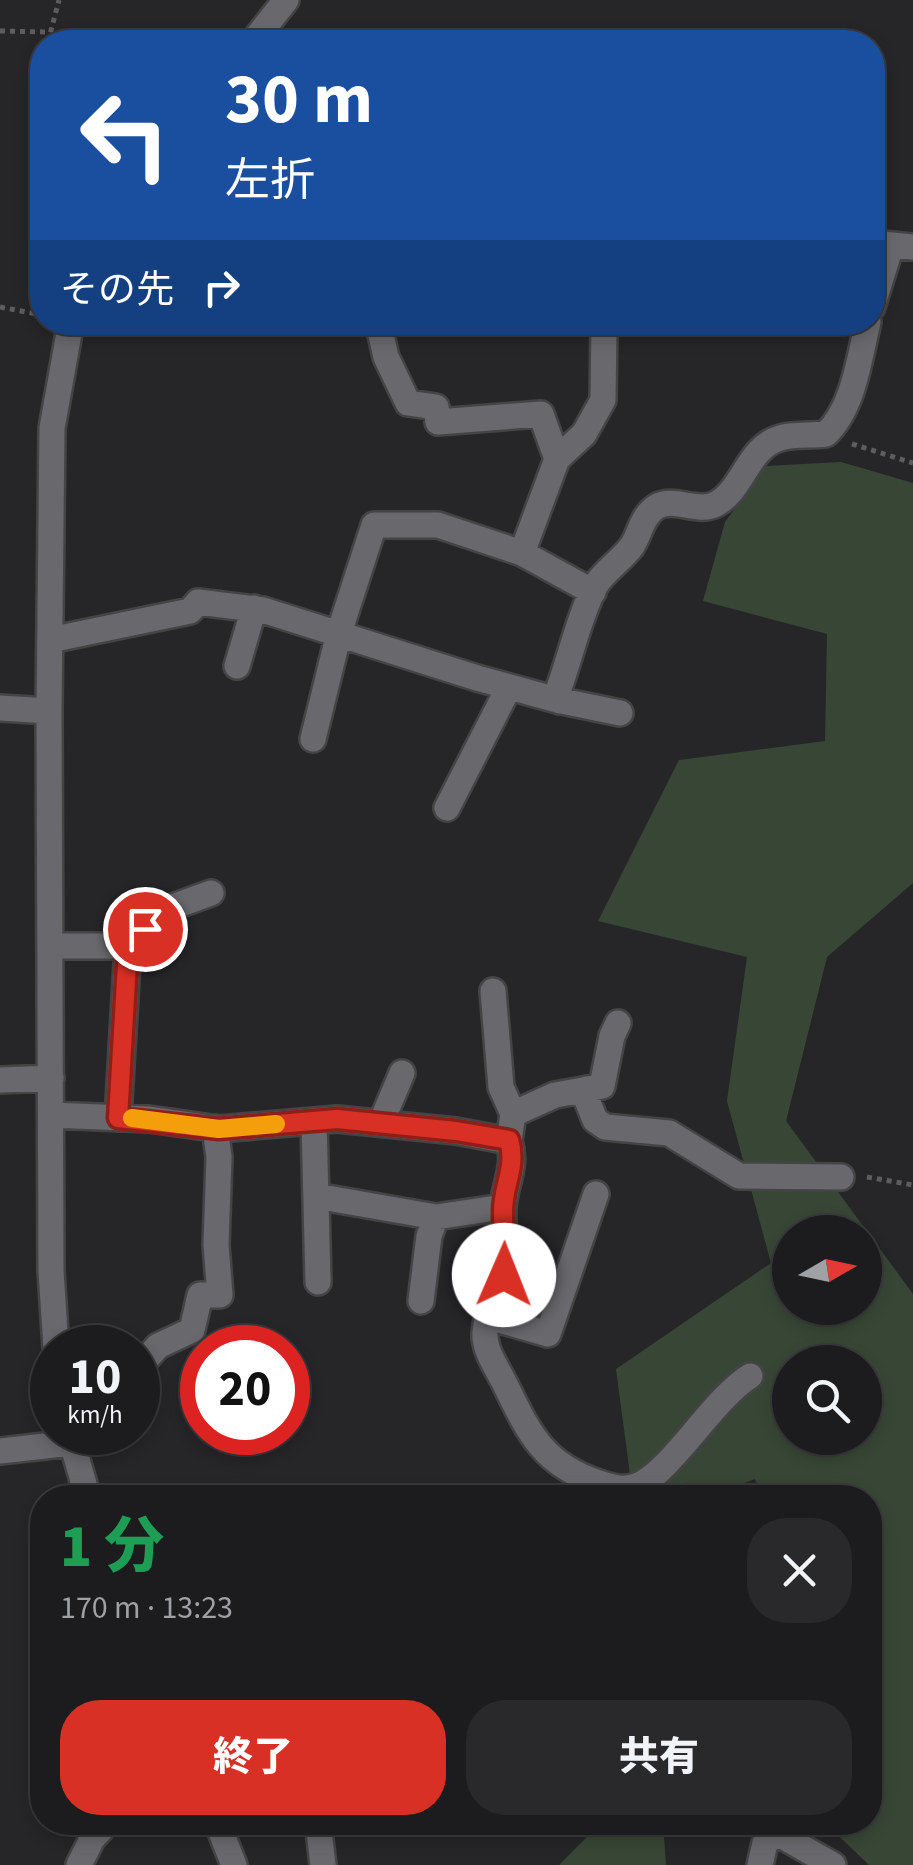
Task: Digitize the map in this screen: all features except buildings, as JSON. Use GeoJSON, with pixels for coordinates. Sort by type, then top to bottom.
{"type":"FeatureCollection","features":[{"type":"Feature","properties":{"kind":"street"},"geometry":{"type":"LineString","coordinates":[[262,30],[286,0]]}},
{"type":"Feature","properties":{"kind":"street"},"geometry":{"type":"LineString","coordinates":[[55,1325],[51,1271],[49,711],[52,428],[69,335]]}},
{"type":"Feature","properties":{"kind":"street"},"geometry":{"type":"LineString","coordinates":[[381,335],[386,357],[408,403],[436,407],[438,422],[541,414],[557,460]]}},
{"type":"Feature","properties":{"kind":"street"},"geometry":{"type":"LineString","coordinates":[[522,553],[557,460],[584,434],[602,400],[604,335]]}},
{"type":"Feature","properties":{"kind":"street"},"geometry":{"type":"LineString","coordinates":[[560,701],[559,688],[597,582],[633,544],[654,508],[672,503],[716,505],[770,442],[789,436],[826,434],[847,403],[865,335]]}},
{"type":"Feature","properties":{"kind":"street"},"geometry":{"type":"LineString","coordinates":[[313,739],[339,633],[374,525],[438,525],[522,553],[593,592]]}},
{"type":"Feature","properties":{"kind":"street"},"geometry":{"type":"LineString","coordinates":[[50,640],[190,610],[198,602],[254,608],[510,687],[620,713]]}},
{"type":"Feature","properties":{"kind":"street"},"geometry":{"type":"LineString","coordinates":[[238,666],[254,608]]}},
{"type":"Feature","properties":{"kind":"street"},"geometry":{"type":"LineString","coordinates":[[447,808],[510,687]]}},
{"type":"Feature","properties":{"kind":"street"},"geometry":{"type":"LineString","coordinates":[[0,708],[49,711]]}},
{"type":"Feature","properties":{"kind":"street"},"geometry":{"type":"LineString","coordinates":[[50,946],[133,946],[156,913],[211,892]]}},
{"type":"Feature","properties":{"kind":"street"},"geometry":{"type":"LineString","coordinates":[[118,1118],[128,946]]}},
{"type":"Feature","properties":{"kind":"street"},"geometry":{"type":"LineString","coordinates":[[493,991],[501,1087],[513,1114],[509,1140],[513,1154],[503,1207],[507,1248],[504,1275],[488,1311],[488,1350],[536,1444],[566,1470],[604,1485]]}},
{"type":"Feature","properties":{"kind":"street"},"geometry":{"type":"LineString","coordinates":[[513,1114],[555,1095],[602,1086],[618,1023]]}},
{"type":"Feature","properties":{"kind":"street"},"geometry":{"type":"LineString","coordinates":[[382,1123],[402,1072]]}},
{"type":"Feature","properties":{"kind":"street"},"geometry":{"type":"LineString","coordinates":[[0,1080],[51,1078]]}},
{"type":"Feature","properties":{"kind":"street"},"geometry":{"type":"LineString","coordinates":[[583,1090],[594,1120],[605,1127],[669,1133],[739,1176],[841,1177]]}},
{"type":"Feature","properties":{"kind":"street"},"geometry":{"type":"LineString","coordinates":[[51,1115],[215,1128],[337,1119],[509,1140]]}},
{"type":"Feature","properties":{"kind":"street"},"geometry":{"type":"LineString","coordinates":[[314,1121],[318,1282]]}},
{"type":"Feature","properties":{"kind":"street"},"geometry":{"type":"LineString","coordinates":[[160,1345],[192,1330],[200,1295],[220,1295],[216,1245],[219,1156],[215,1128]]}},
{"type":"Feature","properties":{"kind":"street"},"geometry":{"type":"LineString","coordinates":[[489,1317],[548,1334],[596,1194]]}},
{"type":"Feature","properties":{"kind":"street"},"geometry":{"type":"LineString","coordinates":[[316,1196],[436,1217],[503,1207]]}},
{"type":"Feature","properties":{"kind":"street"},"geometry":{"type":"LineString","coordinates":[[421,1301],[436,1217]]}},
{"type":"Feature","properties":{"kind":"street"},"geometry":{"type":"LineString","coordinates":[[638,1485],[649,1478],[732,1387],[750,1376]]}},
{"type":"Feature","properties":{"kind":"street"},"geometry":{"type":"LineString","coordinates":[[0,1451],[30,1445]]}},
{"type":"Feature","properties":{"kind":"street"},"geometry":{"type":"LineString","coordinates":[[75,1455],[84,1485]]}},
{"type":"Feature","properties":{"kind":"street"},"geometry":{"type":"LineString","coordinates":[[79,1865],[95,1835]]}},
{"type":"Feature","properties":{"kind":"street"},"geometry":{"type":"LineString","coordinates":[[222,1835],[234,1865]]}},
{"type":"Feature","properties":{"kind":"street"},"geometry":{"type":"LineString","coordinates":[[320,1835],[323,1865]]}},
{"type":"Feature","properties":{"kind":"street"},"geometry":{"type":"LineString","coordinates":[[760,1865],[765,1843],[775,1835]]}},
{"type":"Feature","properties":{"kind":"street"},"geometry":{"type":"LineString","coordinates":[[780,1835],[833,1865]]}},
{"type":"Feature","properties":{"kind":"path"},"geometry":{"type":"LineString","coordinates":[[49,30],[58,0]]}},
{"type":"Feature","properties":{"kind":"path"},"geometry":{"type":"LineString","coordinates":[[0,31],[30,32]]}},
{"type":"Feature","properties":{"kind":"path"},"geometry":{"type":"LineString","coordinates":[[0,307],[30,313]]}},
{"type":"Feature","properties":{"kind":"path"},"geometry":{"type":"LineString","coordinates":[[826,434],[913,463]]}},
{"type":"Feature","properties":{"kind":"path"},"geometry":{"type":"LineString","coordinates":[[841,1177],[865,1176],[913,1185]]}},
{"type":"Feature","properties":{"kind":"path"},"geometry":{"type":"LineString","coordinates":[[649,1478],[679,1485]]}},
{"type":"Feature","properties":{"kind":"green space"},"geometry":{"type":"Polygon","coordinates":[[[841,462],[913,483],[913,883],[827,957],[786,1121],[855,1215],[772,1215],[772,1325],[882,1325],[882,1252],[913,1294],[913,1865],[869,1865],[838,1835],[882,1835],[882,1485],[757,1485],[755,1479],[739,1485],[631,1485],[616,1369],[771,1263],[727,1101],[747,957],[598,921],[679,760],[825,741],[827,634],[703,601],[725,522],[766,466],[841,462]]]}},
{"type":"Feature","properties":{"kind":"green space"},"geometry":{"type":"Polygon","coordinates":[[[589,1835],[664,1835],[666,1865],[559,1865],[589,1835]]]}},
{"type":"Feature","properties":{"kind":"slow traffic"},"geometry":{"type":"LineString","coordinates":[[132,1118],[219,1129],[276,1124]]}},
{"type":"Feature","properties":{"kind":"route"},"geometry":{"type":"LineString","coordinates":[[145,929],[133,946],[128,946],[118,1118],[219,1129],[337,1119],[509,1140],[513,1154],[503,1207],[507,1248],[504,1275]]}}]}
